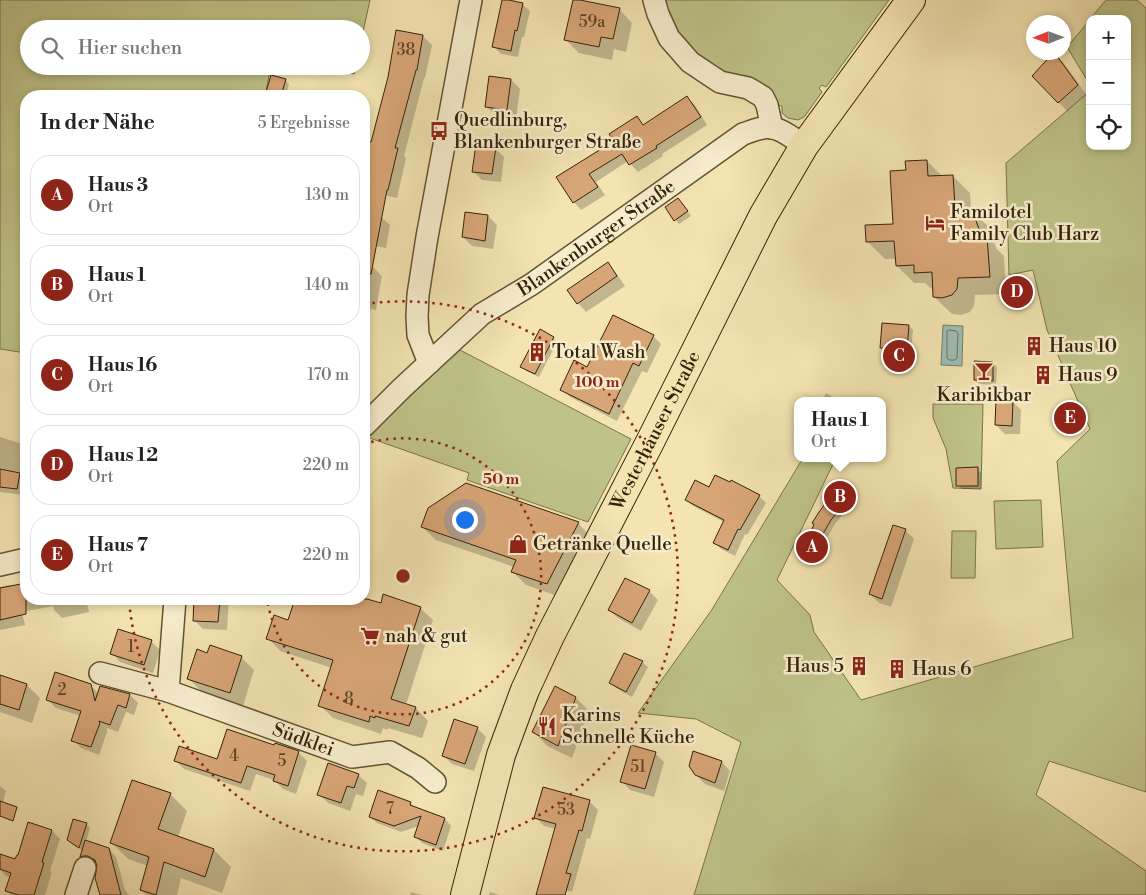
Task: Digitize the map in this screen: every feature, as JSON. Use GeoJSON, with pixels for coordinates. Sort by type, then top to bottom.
{"type":"FeatureCollection","features":[{"type":"Feature","properties":{"kind":"main road","name":"Westerhäuser Straße"},"geometry":{"type":"LineString","coordinates":[[465,895],[501,755],[525,690],[542,653],[763,216],[804,146],[911,0]]}},
{"type":"Feature","properties":{"kind":"street"},"geometry":{"type":"LineString","coordinates":[[429,363],[418,335],[418,295],[471,0]]}},
{"type":"Feature","properties":{"kind":"street"},"geometry":{"type":"LineString","coordinates":[[654,0],[658,14],[670,38],[690,62],[720,82],[748,88],[763,96],[772,128],[787,134],[804,146]]}},
{"type":"Feature","properties":{"kind":"street","name":"Blankenburger Straße"},"geometry":{"type":"LineString","coordinates":[[370,420],[482,314],[532,284],[743,134],[757,129],[772,128]]}},
{"type":"Feature","properties":{"kind":"street"},"geometry":{"type":"LineString","coordinates":[[0,565],[20,560]]}},
{"type":"Feature","properties":{"kind":"street"},"geometry":{"type":"LineString","coordinates":[[168,691],[175,605]]}},
{"type":"Feature","properties":{"kind":"street","name":"Südklei"},"geometry":{"type":"LineString","coordinates":[[100,673],[168,691],[352,758],[390,752],[418,768],[435,782]]}},
{"type":"Feature","properties":{"kind":"street"},"geometry":{"type":"LineString","coordinates":[[76,895],[85,868]]}},
{"type":"Feature","properties":{"kind":"green space"},"geometry":{"type":"Polygon","coordinates":[[[0,0],[370,0],[366,20],[20,20],[20,75],[269,75],[266,90],[20,90],[20,352],[0,349],[0,0]]]}},
{"type":"Feature","properties":{"kind":"green space"},"geometry":{"type":"Polygon","coordinates":[[[662,0],[889,0],[826,87],[822,85],[819,88],[822,92],[804,117],[798,120],[788,118],[782,113],[782,106],[776,105],[722,75],[676,36],[662,0]]]}},
{"type":"Feature","properties":{"kind":"green space"},"geometry":{"type":"Polygon","coordinates":[[[1106,0],[1137,0],[1146,8],[1146,792],[1049,761],[1036,795],[1146,871],[1146,895],[694,895],[741,742],[696,719],[638,713],[711,611],[801,462],[834,462],[777,580],[810,615],[814,632],[861,700],[1073,638],[1057,461],[1090,429],[1047,330],[1033,270],[1009,275],[1006,163],[1086,94],[1086,150],[1131,150],[1131,15],[1093,15],[1106,0]]]}},
{"type":"Feature","properties":{"kind":"green space"},"geometry":{"type":"Polygon","coordinates":[[[1086,25],[1086,78],[1071,54],[1071,42],[1086,25]]]}},
{"type":"Feature","properties":{"kind":"green space"},"geometry":{"type":"Polygon","coordinates":[[[458,349],[631,439],[588,522],[467,480],[469,473],[370,438],[370,434],[458,349]]]}},
{"type":"Feature","properties":{"kind":"green space"},"geometry":{"type":"Polygon","coordinates":[[[933,404],[983,404],[981,489],[953,488],[946,449],[933,418],[933,404]]]}},
{"type":"Feature","properties":{"kind":"green space"},"geometry":{"type":"Polygon","coordinates":[[[1041,500],[1043,547],[996,549],[994,501],[1041,500]]]}},
{"type":"Feature","properties":{"kind":"green space"},"geometry":{"type":"Polygon","coordinates":[[[952,531],[976,531],[975,578],[951,578],[952,531]]]}},
{"type":"Feature","properties":{"kind":"water"},"geometry":{"type":"Polygon","coordinates":[[[943,325],[963,326],[962,366],[941,365],[943,325]]]}},
{"type":"Feature","properties":{"kind":"building"},"geometry":{"type":"Polygon","coordinates":[[[502,0],[523,3],[511,51],[492,47],[502,0]]]}},
{"type":"Feature","properties":{"kind":"building"},"geometry":{"type":"Polygon","coordinates":[[[573,0],[620,8],[613,39],[601,37],[599,47],[564,40],[573,0]]]}},
{"type":"Feature","properties":{"kind":"building"},"geometry":{"type":"Polygon","coordinates":[[[396,30],[423,35],[417,70],[395,148],[398,148],[387,190],[370,274],[370,142],[388,77],[396,30]]]}},
{"type":"Feature","properties":{"kind":"building"},"geometry":{"type":"Polygon","coordinates":[[[1047,60],[1060,60],[1078,85],[1058,103],[1032,76],[1047,60]]]}},
{"type":"Feature","properties":{"kind":"building"},"geometry":{"type":"Polygon","coordinates":[[[271,75],[286,79],[283,90],[267,90],[271,75]]]}},
{"type":"Feature","properties":{"kind":"building"},"geometry":{"type":"Polygon","coordinates":[[[489,76],[511,79],[507,110],[485,107],[489,76]]]}},
{"type":"Feature","properties":{"kind":"building"},"geometry":{"type":"Polygon","coordinates":[[[687,96],[701,117],[629,165],[622,154],[589,174],[598,187],[573,203],[556,177],[614,141],[609,134],[637,116],[643,125],[687,96]]]}},
{"type":"Feature","properties":{"kind":"building"},"geometry":{"type":"Polygon","coordinates":[[[476,144],[496,147],[492,174],[472,172],[476,144]]]}},
{"type":"Feature","properties":{"kind":"building","name":"Familotel Family Club Harz"},"geometry":{"type":"Polygon","coordinates":[[[927,160],[928,176],[953,175],[955,207],[972,210],[982,237],[987,237],[990,277],[958,278],[957,289],[952,295],[942,298],[933,297],[932,272],[914,273],[914,265],[896,266],[894,241],[866,242],[865,225],[893,224],[890,171],[906,170],[905,161],[927,160]]]}},
{"type":"Feature","properties":{"kind":"building"},"geometry":{"type":"Polygon","coordinates":[[[678,198],[688,211],[674,221],[665,207],[678,198]]]}},
{"type":"Feature","properties":{"kind":"building"},"geometry":{"type":"Polygon","coordinates":[[[465,212],[488,215],[485,241],[462,237],[465,212]]]}},
{"type":"Feature","properties":{"kind":"building"},"geometry":{"type":"Polygon","coordinates":[[[608,262],[617,276],[577,304],[567,290],[608,262]]]}},
{"type":"Feature","properties":{"kind":"building"},"geometry":{"type":"Polygon","coordinates":[[[613,315],[654,335],[639,366],[633,363],[609,414],[560,390],[574,360],[587,367],[613,315]]]}},
{"type":"Feature","properties":{"kind":"building"},"geometry":{"type":"Polygon","coordinates":[[[882,323],[909,325],[906,362],[885,361],[886,348],[880,348],[882,323]]]}},
{"type":"Feature","properties":{"kind":"building","name":"Total Wash"},"geometry":{"type":"Polygon","coordinates":[[[540,329],[554,337],[535,374],[520,367],[540,329]]]}},
{"type":"Feature","properties":{"kind":"building","name":"Karibikbar"},"geometry":{"type":"Polygon","coordinates":[[[974,361],[993,362],[993,381],[974,380],[974,361]]]}},
{"type":"Feature","properties":{"kind":"building"},"geometry":{"type":"Polygon","coordinates":[[[996,399],[1013,400],[1012,426],[995,425],[996,399]]]}},
{"type":"Feature","properties":{"kind":"building"},"geometry":{"type":"Polygon","coordinates":[[[978,467],[978,486],[956,486],[956,468],[978,467]]]}},
{"type":"Feature","properties":{"kind":"building"},"geometry":{"type":"Polygon","coordinates":[[[0,469],[20,473],[17,489],[0,487],[0,469]]]}},
{"type":"Feature","properties":{"kind":"building"},"geometry":{"type":"Polygon","coordinates":[[[715,475],[730,482],[731,480],[760,495],[740,530],[738,529],[728,550],[713,543],[724,520],[685,500],[695,480],[709,487],[715,475]]]}},
{"type":"Feature","properties":{"kind":"building","name":"Getränke Quelle"},"geometry":{"type":"Polygon","coordinates":[[[466,483],[579,522],[547,584],[511,572],[516,560],[421,527],[428,508],[466,483]]]}},
{"type":"Feature","properties":{"kind":"building"},"geometry":{"type":"Polygon","coordinates":[[[838,486],[851,495],[831,520],[810,556],[803,552],[814,524],[812,523],[838,486]]]}},
{"type":"Feature","properties":{"kind":"building"},"geometry":{"type":"Polygon","coordinates":[[[893,525],[906,529],[882,599],[869,594],[893,525]]]}},
{"type":"Feature","properties":{"kind":"building"},"geometry":{"type":"Polygon","coordinates":[[[625,578],[650,590],[632,623],[608,610],[625,578]]]}},
{"type":"Feature","properties":{"kind":"building"},"geometry":{"type":"Polygon","coordinates":[[[20,584],[20,605],[26,605],[26,614],[0,620],[0,588],[20,584]]]}},
{"type":"Feature","properties":{"kind":"building"},"geometry":{"type":"Polygon","coordinates":[[[383,594],[421,607],[391,699],[416,707],[409,726],[375,716],[375,718],[370,716],[369,722],[318,706],[333,660],[266,639],[274,615],[288,620],[293,605],[370,605],[370,600],[381,603],[383,594]]]}},
{"type":"Feature","properties":{"kind":"building"},"geometry":{"type":"Polygon","coordinates":[[[194,605],[219,605],[218,622],[193,621],[194,605]]]}},
{"type":"Feature","properties":{"kind":"building"},"geometry":{"type":"Polygon","coordinates":[[[118,629],[152,640],[144,665],[110,654],[118,629]]]}},
{"type":"Feature","properties":{"kind":"building"},"geometry":{"type":"Polygon","coordinates":[[[210,645],[242,656],[230,693],[187,679],[197,649],[207,653],[210,645]]]}},
{"type":"Feature","properties":{"kind":"building"},"geometry":{"type":"Polygon","coordinates":[[[624,653],[643,661],[626,692],[609,683],[624,653]]]}},
{"type":"Feature","properties":{"kind":"building"},"geometry":{"type":"Polygon","coordinates":[[[55,672],[91,684],[95,701],[100,686],[130,694],[126,708],[118,705],[110,725],[99,721],[100,723],[91,747],[71,741],[81,711],[46,700],[55,672]]]}},
{"type":"Feature","properties":{"kind":"building"},"geometry":{"type":"Polygon","coordinates":[[[0,675],[27,684],[19,710],[0,704],[0,675]]]}},
{"type":"Feature","properties":{"kind":"building"},"geometry":{"type":"Polygon","coordinates":[[[555,686],[576,697],[558,746],[532,732],[555,686]]]}},
{"type":"Feature","properties":{"kind":"building"},"geometry":{"type":"Polygon","coordinates":[[[454,719],[478,727],[465,764],[442,756],[454,719]]]}},
{"type":"Feature","properties":{"kind":"building"},"geometry":{"type":"Polygon","coordinates":[[[227,729],[274,745],[275,743],[299,751],[288,786],[273,781],[275,775],[247,766],[241,783],[174,761],[179,746],[217,759],[227,729]]]}},
{"type":"Feature","properties":{"kind":"building"},"geometry":{"type":"Polygon","coordinates":[[[631,745],[656,752],[645,789],[620,782],[631,745]]]}},
{"type":"Feature","properties":{"kind":"building"},"geometry":{"type":"Polygon","coordinates":[[[693,751],[722,761],[715,783],[695,775],[689,766],[693,751]]]}},
{"type":"Feature","properties":{"kind":"building"},"geometry":{"type":"Polygon","coordinates":[[[328,763],[359,774],[354,788],[347,786],[341,803],[317,795],[328,763]]]}},
{"type":"Feature","properties":{"kind":"building"},"geometry":{"type":"Polygon","coordinates":[[[132,780],[171,793],[158,829],[214,849],[205,877],[164,862],[156,895],[140,890],[149,857],[110,843],[132,780]]]}},
{"type":"Feature","properties":{"kind":"building"},"geometry":{"type":"Polygon","coordinates":[[[543,787],[590,800],[582,831],[579,830],[566,873],[571,874],[565,895],[536,895],[556,824],[534,818],[543,787]]]}},
{"type":"Feature","properties":{"kind":"building"},"geometry":{"type":"Polygon","coordinates":[[[378,790],[411,802],[410,805],[445,818],[436,845],[414,837],[421,816],[394,826],[369,817],[378,790]]]}},
{"type":"Feature","properties":{"kind":"building"},"geometry":{"type":"Polygon","coordinates":[[[0,801],[17,807],[13,821],[0,816],[0,801]]]}},
{"type":"Feature","properties":{"kind":"building"},"geometry":{"type":"Polygon","coordinates":[[[73,819],[87,823],[79,848],[67,840],[73,819]]]}},
{"type":"Feature","properties":{"kind":"building"},"geometry":{"type":"Polygon","coordinates":[[[28,822],[52,830],[34,895],[19,895],[5,891],[11,873],[0,869],[0,854],[15,859],[18,855],[28,822]]]}},
{"type":"Feature","properties":{"kind":"building"},"geometry":{"type":"Polygon","coordinates":[[[85,840],[109,848],[121,895],[100,895],[95,878],[97,866],[95,860],[88,856],[80,857],[85,840]]]}},
{"type":"Feature","properties":{"kind":"place","name":"Quedlinburg, Blankenburger Straße"},"geometry":{"type":"Point","coordinates":[439,131]}},
{"type":"Feature","properties":{"kind":"place","name":"Familotel Family Club Harz"},"geometry":{"type":"Point","coordinates":[935,223]}},
{"type":"Feature","properties":{"kind":"place","name":"Haus 12"},"geometry":{"type":"Point","coordinates":[1017,292]}},
{"type":"Feature","properties":{"kind":"place","name":"Haus 10"},"geometry":{"type":"Point","coordinates":[1034,346]}},
{"type":"Feature","properties":{"kind":"place","name":"Total Wash"},"geometry":{"type":"Point","coordinates":[537,352]}},
{"type":"Feature","properties":{"kind":"place","name":"Haus 16"},"geometry":{"type":"Point","coordinates":[899,356]}},
{"type":"Feature","properties":{"kind":"place","name":"Karibikbar"},"geometry":{"type":"Point","coordinates":[984,371]}},
{"type":"Feature","properties":{"kind":"place","name":"Haus 9"},"geometry":{"type":"Point","coordinates":[1043,375]}},
{"type":"Feature","properties":{"kind":"place","name":"Haus 7"},"geometry":{"type":"Point","coordinates":[1070,418]}},
{"type":"Feature","properties":{"kind":"place","name":"Haus 1"},"geometry":{"type":"Point","coordinates":[840,497]}},
{"type":"Feature","properties":{"kind":"place","name":"Getränke Quelle"},"geometry":{"type":"Point","coordinates":[518,544]}},
{"type":"Feature","properties":{"kind":"place","name":"Haus 3"},"geometry":{"type":"Point","coordinates":[812,547]}},
{"type":"Feature","properties":{"kind":"place","name":"nah & gut"},"geometry":{"type":"Point","coordinates":[370,636]}},
{"type":"Feature","properties":{"kind":"place","name":"Haus 5"},"geometry":{"type":"Point","coordinates":[859,666]}},
{"type":"Feature","properties":{"kind":"place","name":"Haus 6"},"geometry":{"type":"Point","coordinates":[897,669]}},
{"type":"Feature","properties":{"kind":"place","name":"Karins Schnelle Küche"},"geometry":{"type":"Point","coordinates":[547,726]}}]}
